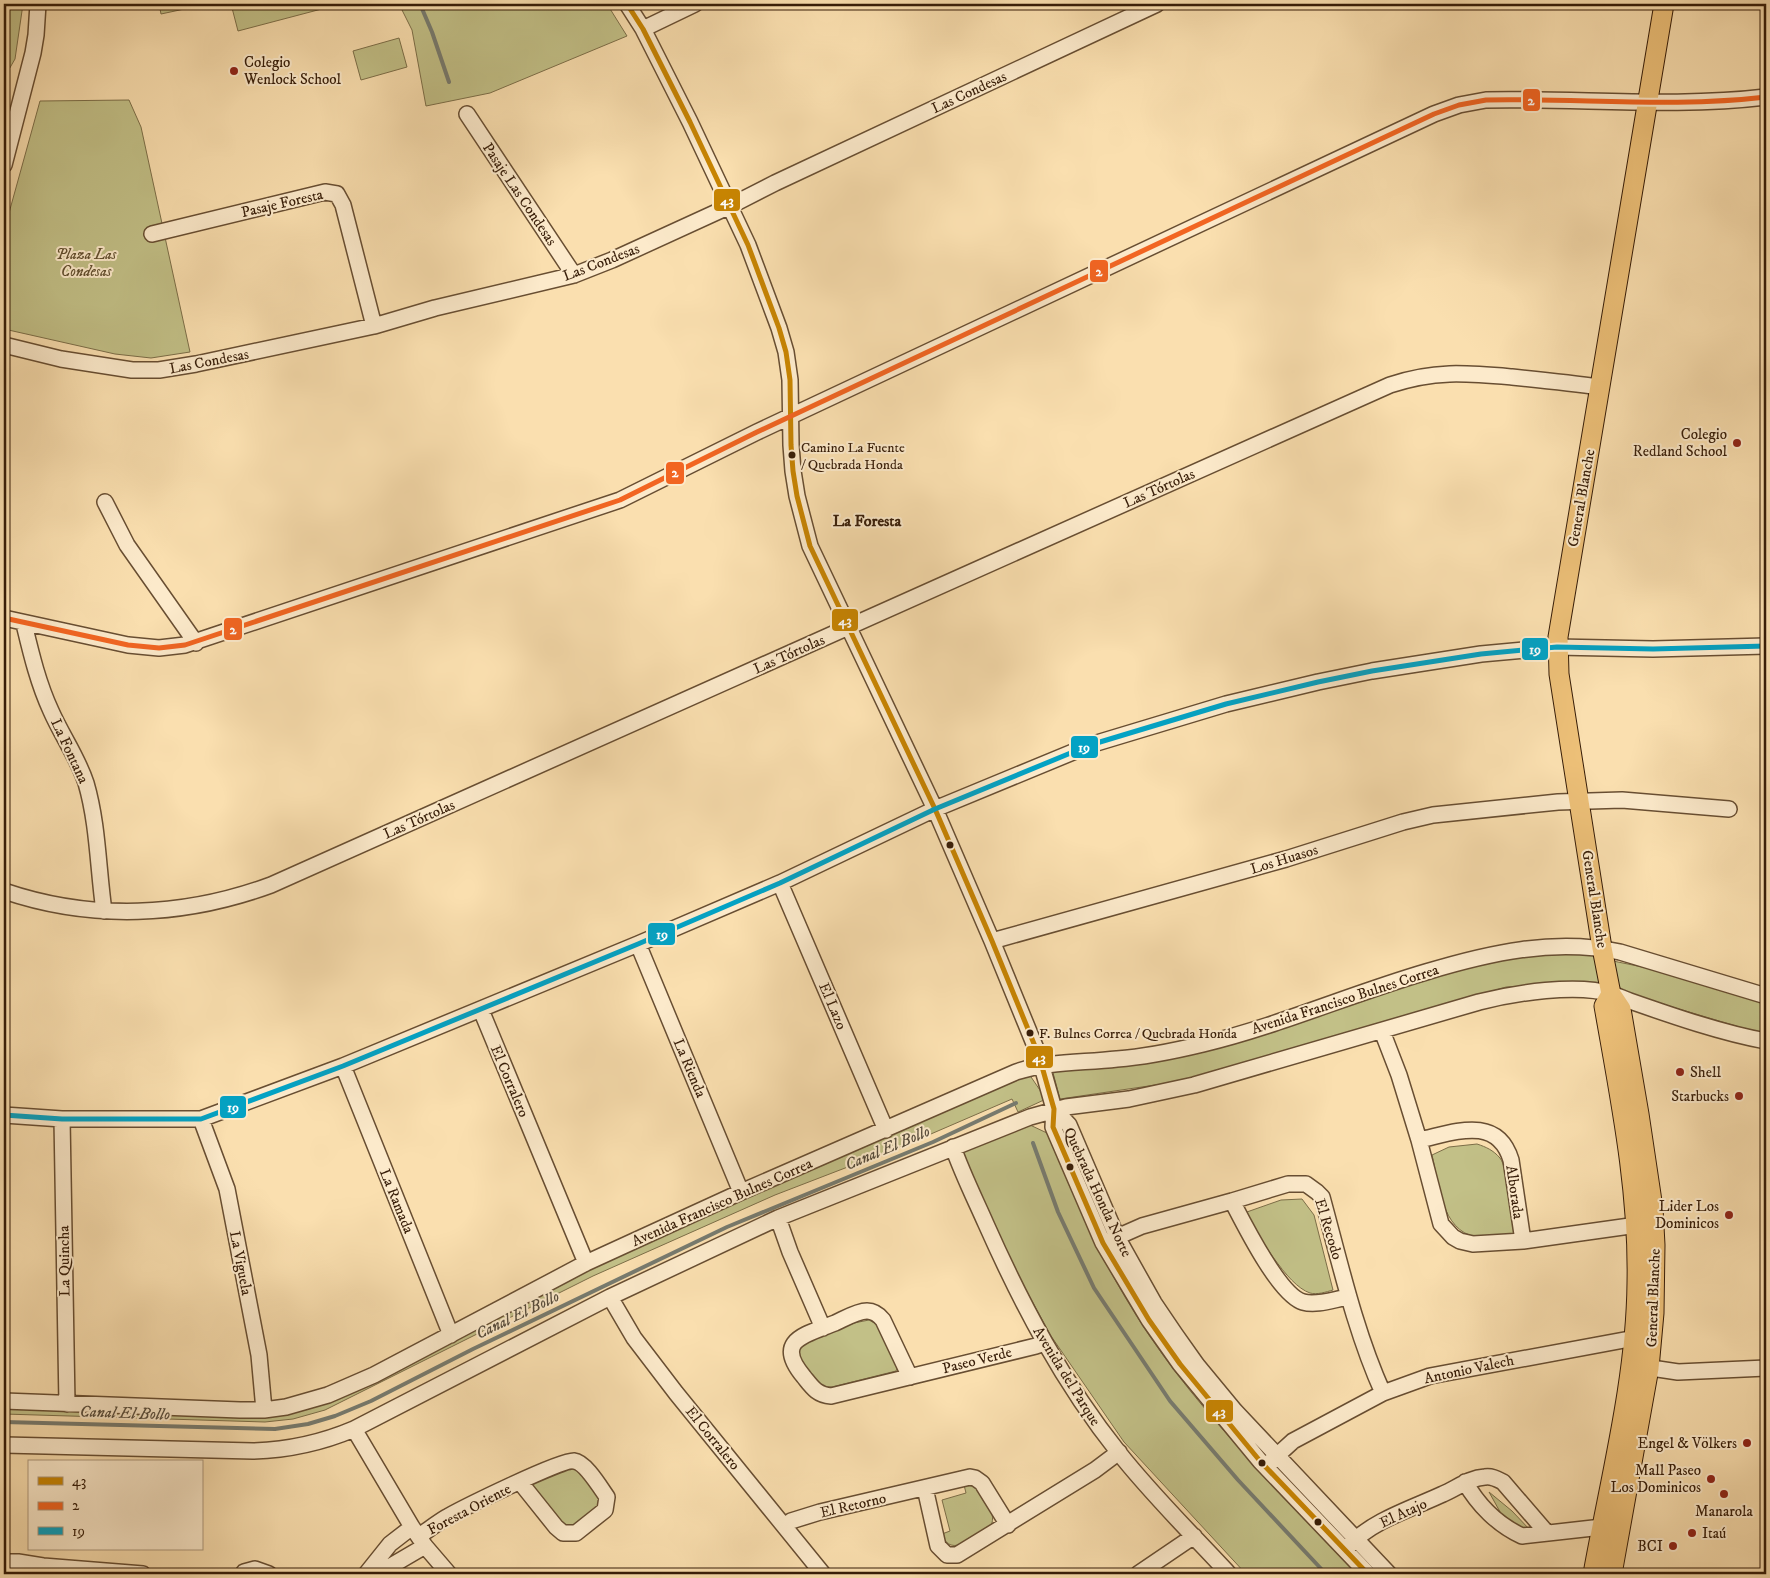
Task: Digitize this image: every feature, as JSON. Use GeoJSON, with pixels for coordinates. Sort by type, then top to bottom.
{"type":"FeatureCollection","features":[{"type":"Feature","properties":{"kind":"main road","name":"General Blanche"},"geometry":{"type":"LineString","coordinates":[[1612,1574],[1641,1366],[1655,1282],[1653,1208],[1621,1009],[1611,994],[1602,948],[1559,674],[1558,647],[1559,628],[1664,4]]}},
{"type":"Feature","properties":{"kind":"main road","name":"General Blanche"},"geometry":{"type":"LineString","coordinates":[[1593,1574],[1602,1527],[1641,1366],[1635,1338],[1638,1283],[1636,1225],[1629,1157],[1604,1006],[1611,994]]}},
{"type":"Feature","properties":{"kind":"main road"},"geometry":{"type":"LineString","coordinates":[[1619,1090],[1628,1103],[1635,1131],[1643,1139]]}},
{"type":"Feature","properties":{"kind":"main road"},"geometry":{"type":"LineString","coordinates":[[1629,1157],[1638,1166],[1643,1195],[1653,1208]]}},
{"type":"Feature","properties":{"kind":"street"},"geometry":{"type":"LineString","coordinates":[[4,165],[33,53],[38,4]]}},
{"type":"Feature","properties":{"kind":"street"},"geometry":{"type":"LineString","coordinates":[[627,4],[643,28],[748,245],[782,340],[790,380],[793,471],[810,546],[935,809],[1032,1036],[1054,1109]]}},
{"type":"Feature","properties":{"kind":"street"},"geometry":{"type":"LineString","coordinates":[[643,28],[695,4]]}},
{"type":"Feature","properties":{"kind":"street","name":"Las Condesas"},"geometry":{"type":"LineString","coordinates":[[4,345],[61,359],[106,367],[132,370],[160,370],[374,326],[435,308],[574,275],[612,260],[730,206],[1157,4]]}},
{"type":"Feature","properties":{"kind":"street"},"geometry":{"type":"LineString","coordinates":[[4,618],[24,624],[144,647],[174,647],[196,643],[620,500],[757,432],[1447,109],[1486,100],[1647,103],[1708,102],[1766,97]]}},
{"type":"Feature","properties":{"kind":"street","name":"Pasaje Las Condesas"},"geometry":{"type":"LineString","coordinates":[[467,114],[574,275]]}},
{"type":"Feature","properties":{"kind":"street","name":"Pasaje Foresta"},"geometry":{"type":"LineString","coordinates":[[152,234],[325,192],[337,194],[343,205],[374,326]]}},
{"type":"Feature","properties":{"kind":"street","name":"Las Tórtolas"},"geometry":{"type":"LineString","coordinates":[[4,891],[53,905],[104,911],[149,911],[195,906],[235,897],[271,885],[1403,380],[1430,374],[1465,373],[1600,387]]}},
{"type":"Feature","properties":{"kind":"street"},"geometry":{"type":"LineString","coordinates":[[105,502],[126,545],[196,643]]}},
{"type":"Feature","properties":{"kind":"street","name":"La Fontana"},"geometry":{"type":"LineString","coordinates":[[24,624],[37,672],[50,708],[74,753],[86,784],[93,815],[104,911]]}},
{"type":"Feature","properties":{"kind":"street"},"geometry":{"type":"LineString","coordinates":[[4,1115],[62,1119],[201,1119],[343,1066],[638,944],[780,883],[935,809],[1090,745],[1226,704],[1372,671],[1472,656],[1558,647],[1653,649],[1766,646]]}},
{"type":"Feature","properties":{"kind":"street","name":"Los Huasos"},"geometry":{"type":"LineString","coordinates":[[992,941],[1286,859],[1403,822],[1433,815],[1579,801],[1622,800],[1729,809]]}},
{"type":"Feature","properties":{"kind":"street","name":"El Lazo"},"geometry":{"type":"LineString","coordinates":[[780,883],[886,1130]]}},
{"type":"Feature","properties":{"kind":"street","name":"La Rienda"},"geometry":{"type":"LineString","coordinates":[[638,944],[741,1192]]}},
{"type":"Feature","properties":{"kind":"street","name":"Avenida Francisco Bulnes Correa"},"geometry":{"type":"LineString","coordinates":[[4,1401],[264,1410],[307,1402],[374,1375],[586,1263],[741,1192],[1016,1072],[1042,1065],[1119,1059],[1202,1044],[1253,1030],[1386,984],[1493,953],[1540,947],[1581,946],[1602,948],[1766,996]]}},
{"type":"Feature","properties":{"kind":"street"},"geometry":{"type":"LineString","coordinates":[[4,1444],[272,1450],[307,1445],[354,1429],[610,1297],[778,1218],[953,1147],[1054,1109],[1129,1099],[1194,1085],[1501,996],[1549,991],[1592,991],[1611,994],[1707,1026],[1766,1041]]}},
{"type":"Feature","properties":{"kind":"street","name":"El Corralero"},"geometry":{"type":"LineString","coordinates":[[481,1010],[586,1263]]}},
{"type":"Feature","properties":{"kind":"street","name":"Alborada"},"geometry":{"type":"LineString","coordinates":[[1382,1031],[1399,1075],[1419,1140],[1441,1224],[1446,1231],[1460,1241],[1473,1244],[1522,1241],[1636,1225]]}},
{"type":"Feature","properties":{"kind":"street","name":"La Ramada"},"geometry":{"type":"LineString","coordinates":[[343,1066],[451,1335]]}},
{"type":"Feature","properties":{"kind":"street","name":"Quebrada Honda Norte"},"geometry":{"type":"LineString","coordinates":[[1054,1109],[1069,1125],[1117,1237],[1154,1303],[1197,1365],[1351,1544],[1368,1574]]}},
{"type":"Feature","properties":{"kind":"street","name":"Quebrada Honda Norte"},"geometry":{"type":"LineString","coordinates":[[1054,1109],[1053,1127],[1103,1243],[1149,1320],[1180,1364],[1265,1466],[1351,1544],[1389,1574]]}},
{"type":"Feature","properties":{"kind":"street","name":"La Quincha"},"geometry":{"type":"LineString","coordinates":[[62,1119],[67,1404]]}},
{"type":"Feature","properties":{"kind":"street","name":"La Viguela"},"geometry":{"type":"LineString","coordinates":[[201,1119],[227,1189],[259,1355],[264,1410]]}},
{"type":"Feature","properties":{"kind":"street","name":"Alborada"},"geometry":{"type":"LineString","coordinates":[[1419,1140],[1476,1129],[1490,1133],[1501,1141],[1511,1160],[1522,1241]]}},
{"type":"Feature","properties":{"kind":"street","name":"Avenida del Parque"},"geometry":{"type":"LineString","coordinates":[[953,1147],[1015,1288],[1045,1343],[1075,1391],[1144,1483],[1229,1574]]}},
{"type":"Feature","properties":{"kind":"street","name":"El Recodo"},"geometry":{"type":"LineString","coordinates":[[1103,1243],[1142,1226],[1293,1182],[1312,1187],[1322,1197],[1349,1297],[1373,1372],[1383,1393]]}},
{"type":"Feature","properties":{"kind":"street"},"geometry":{"type":"LineString","coordinates":[[1232,1201],[1257,1248],[1292,1296],[1302,1302],[1314,1303],[1349,1297]]}},
{"type":"Feature","properties":{"kind":"street"},"geometry":{"type":"LineString","coordinates":[[778,1218],[790,1252],[823,1328]]}},
{"type":"Feature","properties":{"kind":"street","name":"El Corralero"},"geometry":{"type":"LineString","coordinates":[[610,1297],[639,1344],[676,1393],[823,1574]]}},
{"type":"Feature","properties":{"kind":"street","name":"Paseo Verde"},"geometry":{"type":"LineString","coordinates":[[910,1377],[883,1320],[877,1313],[864,1311],[799,1338],[793,1346],[791,1353],[794,1365],[815,1391],[824,1395],[835,1395],[910,1377],[1045,1343]]}},
{"type":"Feature","properties":{"kind":"street","name":"Antonio Valech"},"geometry":{"type":"LineString","coordinates":[[1265,1466],[1293,1441],[1383,1393],[1430,1376],[1635,1338]]}},
{"type":"Feature","properties":{"kind":"street"},"geometry":{"type":"LineString","coordinates":[[1641,1366],[1678,1372],[1766,1368]]}},
{"type":"Feature","properties":{"kind":"street","name":"Foresta Oriente"},"geometry":{"type":"LineString","coordinates":[[354,1429],[419,1536],[449,1574]]}},
{"type":"Feature","properties":{"kind":"street"},"geometry":{"type":"LineString","coordinates":[[925,1488],[938,1546],[947,1554],[960,1554],[1095,1470],[1119,1452]]}},
{"type":"Feature","properties":{"kind":"street","name":"Foresta Oriente"},"geometry":{"type":"LineString","coordinates":[[368,1573],[384,1570],[419,1536],[447,1517],[520,1482],[564,1462],[574,1461],[582,1464],[607,1497],[605,1510],[576,1533],[563,1533],[556,1528],[520,1482]]}},
{"type":"Feature","properties":{"kind":"street","name":"El Atajo"},"geometry":{"type":"LineString","coordinates":[[1351,1544],[1373,1526],[1465,1482],[1488,1476],[1503,1482],[1548,1533]]}},
{"type":"Feature","properties":{"kind":"street","name":"El Retorno"},"geometry":{"type":"LineString","coordinates":[[784,1526],[791,1521],[820,1512],[966,1478],[978,1479],[984,1485],[1008,1524]]}},
{"type":"Feature","properties":{"kind":"street"},"geometry":{"type":"LineString","coordinates":[[1465,1482],[1472,1493],[1497,1521],[1510,1531],[1522,1536],[1602,1527]]}},
{"type":"Feature","properties":{"kind":"street","name":"Foresta Oriente"},"geometry":{"type":"LineString","coordinates":[[368,1573],[390,1544],[419,1536]]}},
{"type":"Feature","properties":{"kind":"street"},"geometry":{"type":"LineString","coordinates":[[1138,1574],[1194,1536]]}},
{"type":"Feature","properties":{"kind":"street"},"geometry":{"type":"LineString","coordinates":[[4,1562],[18,1562],[80,1572],[142,1574]]}},
{"type":"Feature","properties":{"kind":"street"},"geometry":{"type":"LineString","coordinates":[[11,1574],[43,1566]]}},
{"type":"Feature","properties":{"kind":"street"},"geometry":{"type":"LineString","coordinates":[[244,1572],[255,1569],[270,1574]]}},
{"type":"Feature","properties":{"kind":"green space"},"geometry":{"type":"Polygon","coordinates":[[[4,4],[23,4],[15,59],[4,78],[4,4]]]}},
{"type":"Feature","properties":{"kind":"green space"},"geometry":{"type":"Polygon","coordinates":[[[159,4],[203,4],[203,5],[161,14],[159,4]]]}},
{"type":"Feature","properties":{"kind":"green space"},"geometry":{"type":"Polygon","coordinates":[[[231,4],[333,4],[333,6],[238,31],[231,4]]]}},
{"type":"Feature","properties":{"kind":"green space"},"geometry":{"type":"Polygon","coordinates":[[[399,4],[607,4],[627,36],[490,93],[426,106],[412,30],[399,4]]]}},
{"type":"Feature","properties":{"kind":"green space"},"geometry":{"type":"Polygon","coordinates":[[[399,38],[407,67],[361,80],[353,51],[399,38]]]}},
{"type":"Feature","properties":{"kind":"green space","name":"Plaza Las Condesas"},"geometry":{"type":"Polygon","coordinates":[[[129,100],[141,127],[190,352],[151,358],[115,354],[4,329],[4,231],[40,101],[129,100]]]}},
{"type":"Feature","properties":{"kind":"green space"},"geometry":{"type":"Polygon","coordinates":[[[1554,950],[1598,955],[1613,961],[1662,971],[1766,1003],[1766,1035],[1585,983],[1506,987],[1227,1071],[1169,1083],[1060,1099],[1052,1069],[1180,1055],[1255,1037],[1391,988],[1495,958],[1554,950]]]}},
{"type":"Feature","properties":{"kind":"green space"},"geometry":{"type":"Polygon","coordinates":[[[1029,1074],[1046,1099],[1018,1112],[1012,1099],[910,1143],[775,1195],[593,1276],[325,1410],[293,1419],[265,1422],[4,1414],[4,1404],[201,1413],[329,1397],[587,1264],[1029,1074]]]}},
{"type":"Feature","properties":{"kind":"green space"},"geometry":{"type":"Polygon","coordinates":[[[1030,1125],[1047,1133],[1103,1257],[1149,1336],[1176,1373],[1205,1409],[1266,1477],[1361,1574],[1246,1574],[1124,1442],[1051,1336],[1008,1257],[961,1153],[1030,1125]]]}},
{"type":"Feature","properties":{"kind":"green space"},"geometry":{"type":"Polygon","coordinates":[[[1477,1144],[1495,1153],[1503,1164],[1519,1234],[1476,1237],[1464,1233],[1449,1216],[1440,1192],[1432,1155],[1449,1147],[1477,1144]]]}},
{"type":"Feature","properties":{"kind":"green space"},"geometry":{"type":"Polygon","coordinates":[[[1302,1199],[1314,1215],[1333,1290],[1313,1294],[1301,1288],[1283,1270],[1244,1213],[1281,1200],[1302,1199]]]}},
{"type":"Feature","properties":{"kind":"green space"},"geometry":{"type":"Polygon","coordinates":[[[869,1320],[878,1325],[898,1367],[896,1371],[832,1387],[825,1387],[819,1384],[799,1359],[801,1345],[854,1323],[869,1320]]]}},
{"type":"Feature","properties":{"kind":"green space"},"geometry":{"type":"Polygon","coordinates":[[[575,1466],[600,1499],[600,1515],[567,1532],[525,1486],[575,1466]]]}},
{"type":"Feature","properties":{"kind":"green space"},"geometry":{"type":"Polygon","coordinates":[[[964,1485],[976,1487],[989,1505],[992,1515],[991,1526],[964,1543],[951,1545],[942,1534],[950,1531],[942,1500],[966,1493],[964,1485]]]}},
{"type":"Feature","properties":{"kind":"green space"},"geometry":{"type":"Polygon","coordinates":[[[1489,1492],[1512,1511],[1531,1531],[1524,1532],[1504,1519],[1489,1492]]]}},
{"type":"Feature","properties":{"kind":"waterway"},"geometry":{"type":"LineString","coordinates":[[420,4],[449,82]]}},
{"type":"Feature","properties":{"kind":"waterway","name":"Canal El Bollo"},"geometry":{"type":"LineString","coordinates":[[4,1422],[275,1429],[308,1424],[335,1416],[371,1401],[473,1349],[727,1227],[933,1142],[1016,1103]]}},
{"type":"Feature","properties":{"kind":"waterway"},"geometry":{"type":"LineString","coordinates":[[1033,1143],[1058,1212],[1094,1288],[1170,1401],[1238,1480],[1326,1574]]}},
{"type":"Feature","properties":{"kind":"transit line","name":"43"},"geometry":{"type":"LineString","coordinates":[[627,4],[643,29],[690,122],[748,245],[786,352],[790,380],[793,471],[797,496],[810,546],[935,809],[992,941],[1039,1056],[1054,1109],[1053,1127],[1103,1243],[1149,1320],[1180,1364],[1260,1461],[1368,1574]]}},
{"type":"Feature","properties":{"kind":"transit line","name":"2"},"geometry":{"type":"LineString","coordinates":[[4,618],[128,645],[159,648],[185,645],[620,500],[757,432],[1434,114],[1459,105],[1486,100],[1696,102],[1766,97]]}},
{"type":"Feature","properties":{"kind":"transit line","name":"19"},"geometry":{"type":"LineString","coordinates":[[4,1115],[62,1119],[201,1119],[343,1066],[638,944],[780,883],[935,809],[1090,745],[1226,704],[1372,671],[1481,654],[1557,647],[1653,649],[1766,646]]}},
{"type":"Feature","properties":{"kind":"place","name":"Colegio Wenlock School"},"geometry":{"type":"Point","coordinates":[234,71]}},
{"type":"Feature","properties":{"kind":"place","name":"Colegio Redland School"},"geometry":{"type":"Point","coordinates":[1737,443]}},
{"type":"Feature","properties":{"kind":"place","name":"Camino La Fuente / Quebrada Honda"},"geometry":{"type":"Point","coordinates":[792,455]}},
{"type":"Feature","properties":{"kind":"place","name":"F. Bulnes Correa / Quebrada Honda"},"geometry":{"type":"Point","coordinates":[1030,1033]}},
{"type":"Feature","properties":{"kind":"place","name":"Shell"},"geometry":{"type":"Point","coordinates":[1680,1072]}},
{"type":"Feature","properties":{"kind":"place","name":"Starbucks"},"geometry":{"type":"Point","coordinates":[1739,1096]}},
{"type":"Feature","properties":{"kind":"place","name":"Lider Los Dominicos"},"geometry":{"type":"Point","coordinates":[1729,1215]}},
{"type":"Feature","properties":{"kind":"place","name":"Engel & Völkers"},"geometry":{"type":"Point","coordinates":[1747,1443]}},
{"type":"Feature","properties":{"kind":"place","name":"Mall Paseo Los Dominicos"},"geometry":{"type":"Point","coordinates":[1711,1479]}},
{"type":"Feature","properties":{"kind":"place","name":"Manarola"},"geometry":{"type":"Point","coordinates":[1724,1494]}},
{"type":"Feature","properties":{"kind":"place","name":"Itaú"},"geometry":{"type":"Point","coordinates":[1692,1533]}},
{"type":"Feature","properties":{"kind":"place","name":"BCI"},"geometry":{"type":"Point","coordinates":[1673,1546]}},
{"type":"Feature","properties":{"kind":"district","name":"La Foresta"},"geometry":{"type":"Point","coordinates":[867,520]}}]}
